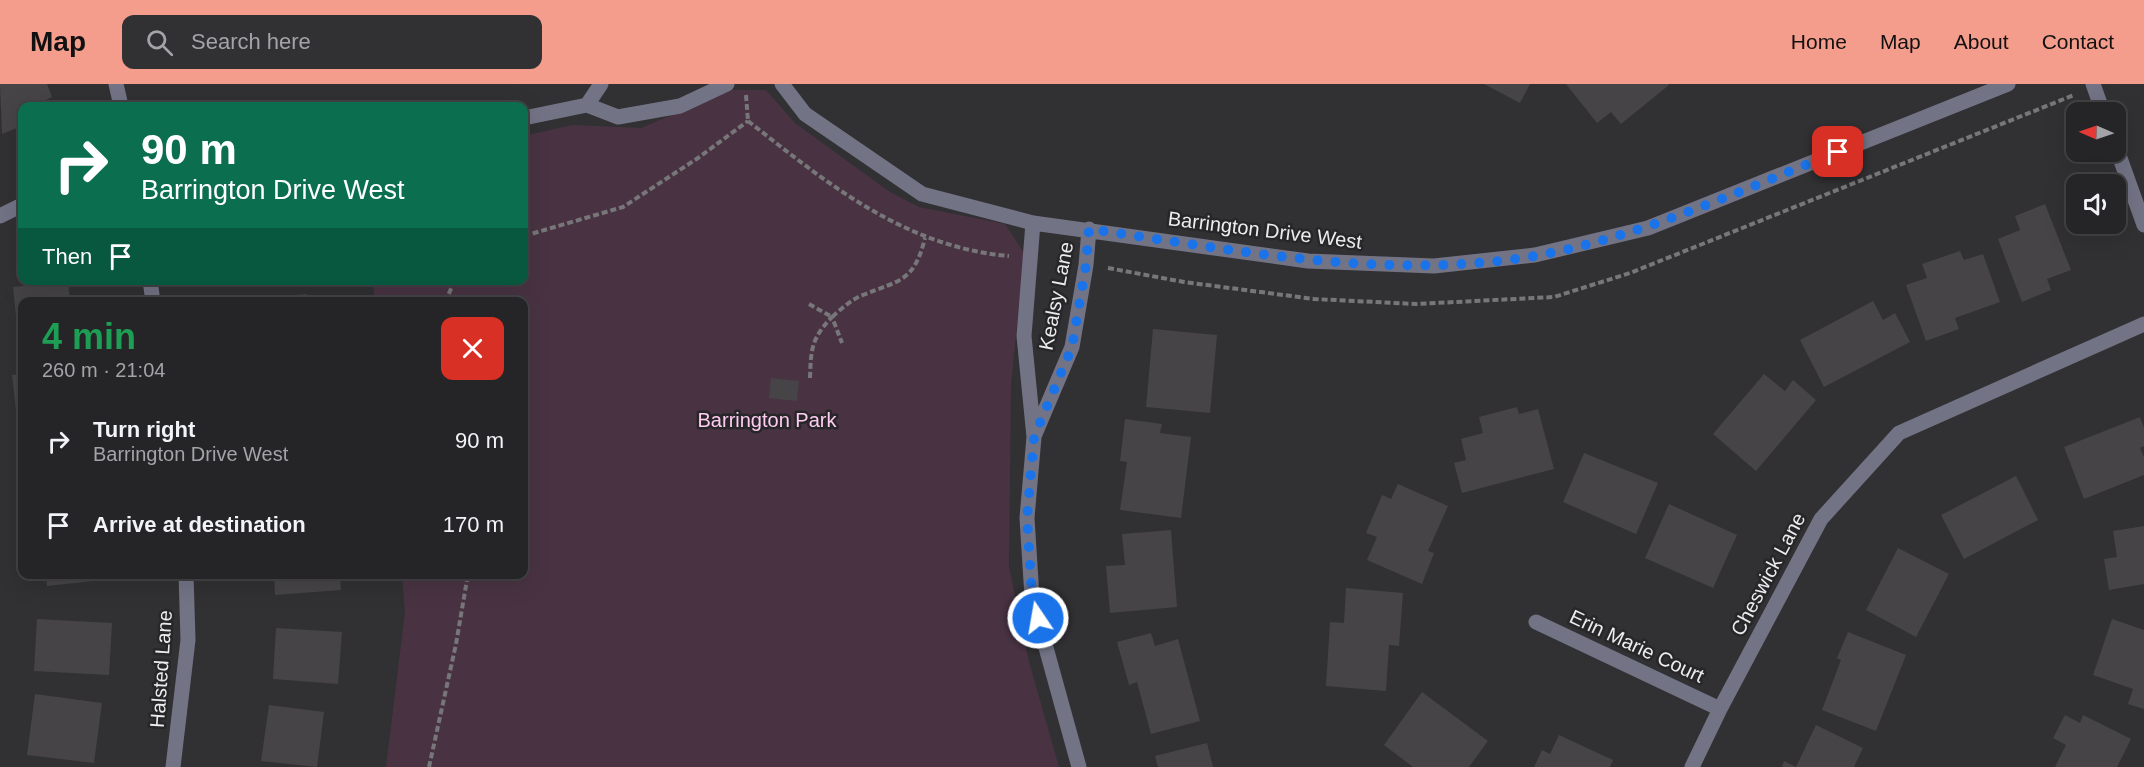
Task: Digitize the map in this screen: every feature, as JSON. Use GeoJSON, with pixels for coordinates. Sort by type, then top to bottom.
{"type":"FeatureCollection","features":[{"type":"Feature","properties":{"kind":"street"},"geometry":{"type":"LineString","coordinates":[[116,84],[120,102]]}},
{"type":"Feature","properties":{"kind":"street"},"geometry":{"type":"LineString","coordinates":[[587,105],[601,84]]}},
{"type":"Feature","properties":{"kind":"street"},"geometry":{"type":"LineString","coordinates":[[528,117],[587,105],[618,117],[680,106],[727,84]]}},
{"type":"Feature","properties":{"kind":"street","name":"Barrington Drive West"},"geometry":{"type":"LineString","coordinates":[[782,84],[805,114],[922,194],[1033,223],[1308,261],[1434,266],[1535,255],[1648,228],[2008,84]]}},
{"type":"Feature","properties":{"kind":"street"},"geometry":{"type":"LineString","coordinates":[[2093,84],[2099,102]]}},
{"type":"Feature","properties":{"kind":"street"},"geometry":{"type":"LineString","coordinates":[[2121,162],[2144,225]]}},
{"type":"Feature","properties":{"kind":"street"},"geometry":{"type":"LineString","coordinates":[[0,216],[18,207]]}},
{"type":"Feature","properties":{"kind":"street","name":"Kealsy Lane"},"geometry":{"type":"LineString","coordinates":[[1033,223],[1024,336],[1034,437],[1027,518],[1032,597],[1079,767]]}},
{"type":"Feature","properties":{"kind":"street","name":"Kealsy Lane"},"geometry":{"type":"LineString","coordinates":[[1034,437],[1072,347],[1086,265],[1089,229]]}},
{"type":"Feature","properties":{"kind":"street","name":"Cheswick Lane"},"geometry":{"type":"LineString","coordinates":[[1692,767],[1720,708],[1821,519],[1899,433],[2144,324]]}},
{"type":"Feature","properties":{"kind":"street","name":"Halsted Lane"},"geometry":{"type":"LineString","coordinates":[[173,767],[188,640],[186,579]]}},
{"type":"Feature","properties":{"kind":"street","name":"Erin Marie Court"},"geometry":{"type":"LineString","coordinates":[[1536,622],[1720,708]]}},
{"type":"Feature","properties":{"kind":"path"},"geometry":{"type":"LineString","coordinates":[[747,98],[748,121],[781,149],[846,196],[925,238],[1013,257]]}},
{"type":"Feature","properties":{"kind":"path"},"geometry":{"type":"LineString","coordinates":[[528,235],[623,207],[698,158],[748,121]]}},
{"type":"Feature","properties":{"kind":"path"},"geometry":{"type":"LineString","coordinates":[[810,378],[811,347],[819,330],[832,316],[861,295],[895,284],[919,262],[925,238]]}},
{"type":"Feature","properties":{"kind":"path"},"geometry":{"type":"LineString","coordinates":[[809,303],[832,316],[842,343]]}},
{"type":"Feature","properties":{"kind":"path"},"geometry":{"type":"LineString","coordinates":[[429,767],[456,644],[467,579]]}},
{"type":"Feature","properties":{"kind":"green space","name":"Barrington Park"},"geometry":{"type":"Polygon","coordinates":[[[731,90],[766,90],[795,123],[890,192],[919,207],[1005,224],[1024,253],[1011,386],[1009,567],[1028,658],[1059,767],[386,767],[405,612],[402,579],[528,579],[528,297],[374,297],[373,285],[528,285],[528,135],[572,125],[641,128],[731,90]]]}},
{"type":"Feature","properties":{"kind":"building"},"geometry":{"type":"Polygon","coordinates":[[[0,84],[47,84],[52,97],[41,102],[18,102],[18,128],[2,134],[0,84]]]}},
{"type":"Feature","properties":{"kind":"building"},"geometry":{"type":"Polygon","coordinates":[[[1484,84],[1530,84],[1520,103],[1484,84]]]}},
{"type":"Feature","properties":{"kind":"building"},"geometry":{"type":"Polygon","coordinates":[[[1566,84],[1669,85],[1621,124],[1611,112],[1597,123],[1566,84]]]}},
{"type":"Feature","properties":{"kind":"building"},"geometry":{"type":"Polygon","coordinates":[[[2045,204],[2071,270],[2047,279],[2051,290],[2022,302],[1998,239],[2020,230],[2015,216],[2045,204]]]}},
{"type":"Feature","properties":{"kind":"building"},"geometry":{"type":"Polygon","coordinates":[[[1960,251],[1964,260],[1983,254],[2000,302],[1955,318],[1959,329],[1926,341],[1906,285],[1927,278],[1922,264],[1960,251]]]}},
{"type":"Feature","properties":{"kind":"building"},"geometry":{"type":"Polygon","coordinates":[[[68,285],[70,297],[18,297],[18,334],[13,287],[68,285]]]}},
{"type":"Feature","properties":{"kind":"building"},"geometry":{"type":"Polygon","coordinates":[[[307,294],[307,297],[276,297],[307,294]]]}},
{"type":"Feature","properties":{"kind":"building"},"geometry":{"type":"Polygon","coordinates":[[[1873,301],[1883,320],[1895,313],[1910,342],[1824,387],[1800,340],[1873,301]]]}},
{"type":"Feature","properties":{"kind":"building"},"geometry":{"type":"Polygon","coordinates":[[[1153,329],[1217,335],[1210,413],[1146,407],[1153,329]]]}},
{"type":"Feature","properties":{"kind":"building"},"geometry":{"type":"Polygon","coordinates":[[[18,374],[18,428],[12,375],[18,374]]]}},
{"type":"Feature","properties":{"kind":"building"},"geometry":{"type":"Polygon","coordinates":[[[1764,374],[1785,391],[1793,380],[1816,400],[1756,471],[1713,434],[1764,374]]]}},
{"type":"Feature","properties":{"kind":"building"},"geometry":{"type":"Polygon","coordinates":[[[771,378],[799,381],[797,401],[769,398],[771,378]]]}},
{"type":"Feature","properties":{"kind":"building"},"geometry":{"type":"Polygon","coordinates":[[[1517,407],[1519,414],[1538,409],[1554,469],[1462,493],[1454,463],[1466,460],[1461,439],[1483,433],[1479,417],[1517,407]]]}},
{"type":"Feature","properties":{"kind":"building"},"geometry":{"type":"Polygon","coordinates":[[[2140,417],[2144,428],[2144,446],[2140,448],[2144,457],[2144,475],[2084,499],[2064,447],[2140,417]]]}},
{"type":"Feature","properties":{"kind":"building"},"geometry":{"type":"Polygon","coordinates":[[[1125,419],[1162,424],[1160,433],[1191,437],[1181,518],[1120,510],[1127,462],[1120,461],[1125,419]]]}},
{"type":"Feature","properties":{"kind":"building"},"geometry":{"type":"Polygon","coordinates":[[[1584,453],[1658,483],[1636,534],[1563,502],[1584,453]]]}},
{"type":"Feature","properties":{"kind":"building"},"geometry":{"type":"Polygon","coordinates":[[[2016,476],[2038,520],[1964,559],[1941,515],[2016,476]]]}},
{"type":"Feature","properties":{"kind":"building"},"geometry":{"type":"Polygon","coordinates":[[[1398,484],[1448,506],[1428,551],[1434,553],[1422,584],[1367,560],[1377,537],[1366,533],[1382,495],[1391,499],[1398,484]]]}},
{"type":"Feature","properties":{"kind":"building"},"geometry":{"type":"Polygon","coordinates":[[[1669,504],[1737,535],[1713,588],[1645,558],[1669,504]]]}},
{"type":"Feature","properties":{"kind":"building"},"geometry":{"type":"Polygon","coordinates":[[[2144,526],[2144,584],[2109,590],[2104,559],[2117,557],[2113,531],[2144,526]]]}},
{"type":"Feature","properties":{"kind":"building"},"geometry":{"type":"Polygon","coordinates":[[[1171,530],[1177,607],[1110,613],[1106,566],[1125,565],[1122,534],[1171,530]]]}},
{"type":"Feature","properties":{"kind":"building"},"geometry":{"type":"Polygon","coordinates":[[[1898,548],[1949,574],[1916,637],[1866,610],[1898,548]]]}},
{"type":"Feature","properties":{"kind":"building"},"geometry":{"type":"Polygon","coordinates":[[[46,579],[102,579],[102,580],[47,586],[46,579]]]}},
{"type":"Feature","properties":{"kind":"building"},"geometry":{"type":"Polygon","coordinates":[[[274,579],[340,579],[341,590],[275,595],[274,579]]]}},
{"type":"Feature","properties":{"kind":"building"},"geometry":{"type":"Polygon","coordinates":[[[1346,588],[1403,593],[1399,646],[1389,645],[1386,691],[1326,686],[1330,622],[1344,623],[1346,588]]]}},
{"type":"Feature","properties":{"kind":"building"},"geometry":{"type":"Polygon","coordinates":[[[37,619],[112,623],[109,675],[34,671],[37,619]]]}},
{"type":"Feature","properties":{"kind":"building"},"geometry":{"type":"Polygon","coordinates":[[[2112,619],[2144,630],[2144,709],[2128,704],[2133,689],[2093,675],[2112,619]]]}},
{"type":"Feature","properties":{"kind":"building"},"geometry":{"type":"Polygon","coordinates":[[[276,628],[342,632],[338,684],[273,679],[276,628]]]}},
{"type":"Feature","properties":{"kind":"building"},"geometry":{"type":"Polygon","coordinates":[[[1848,632],[1906,655],[1876,731],[1822,710],[1841,660],[1837,658],[1848,632]]]}},
{"type":"Feature","properties":{"kind":"building"},"geometry":{"type":"Polygon","coordinates":[[[1151,633],[1155,646],[1178,639],[1200,721],[1151,734],[1137,682],[1129,685],[1117,642],[1151,633]]]}},
{"type":"Feature","properties":{"kind":"building"},"geometry":{"type":"Polygon","coordinates":[[[1422,692],[1488,741],[1469,767],[1413,767],[1384,745],[1422,692]]]}},
{"type":"Feature","properties":{"kind":"building"},"geometry":{"type":"Polygon","coordinates":[[[35,694],[102,703],[94,763],[27,755],[35,694]]]}},
{"type":"Feature","properties":{"kind":"building"},"geometry":{"type":"Polygon","coordinates":[[[269,705],[324,712],[317,767],[261,761],[269,705]]]}},
{"type":"Feature","properties":{"kind":"building"},"geometry":{"type":"Polygon","coordinates":[[[2065,715],[2080,723],[2083,715],[2131,739],[2117,767],[2055,767],[2066,745],[2053,738],[2065,715]]]}},
{"type":"Feature","properties":{"kind":"building"},"geometry":{"type":"Polygon","coordinates":[[[1816,725],[1863,748],[1854,767],[1796,767],[1816,725]]]}},
{"type":"Feature","properties":{"kind":"building"},"geometry":{"type":"Polygon","coordinates":[[[1559,735],[1613,760],[1610,767],[1534,767],[1542,750],[1550,754],[1559,735]]]}},
{"type":"Feature","properties":{"kind":"building"},"geometry":{"type":"Polygon","coordinates":[[[1207,743],[1213,767],[1158,767],[1155,756],[1207,743]]]}},
{"type":"Feature","properties":{"kind":"building"},"geometry":{"type":"Polygon","coordinates":[[[1784,761],[1796,767],[1782,767],[1784,761]]]}},
{"type":"Feature","properties":{"kind":"route"},"geometry":{"type":"LineString","coordinates":[[1038,618],[1032,597],[1027,518],[1034,437],[1072,347],[1086,265],[1089,229],[1308,261],[1434,266],[1535,255],[1648,228],[1838,152]]}}]}
